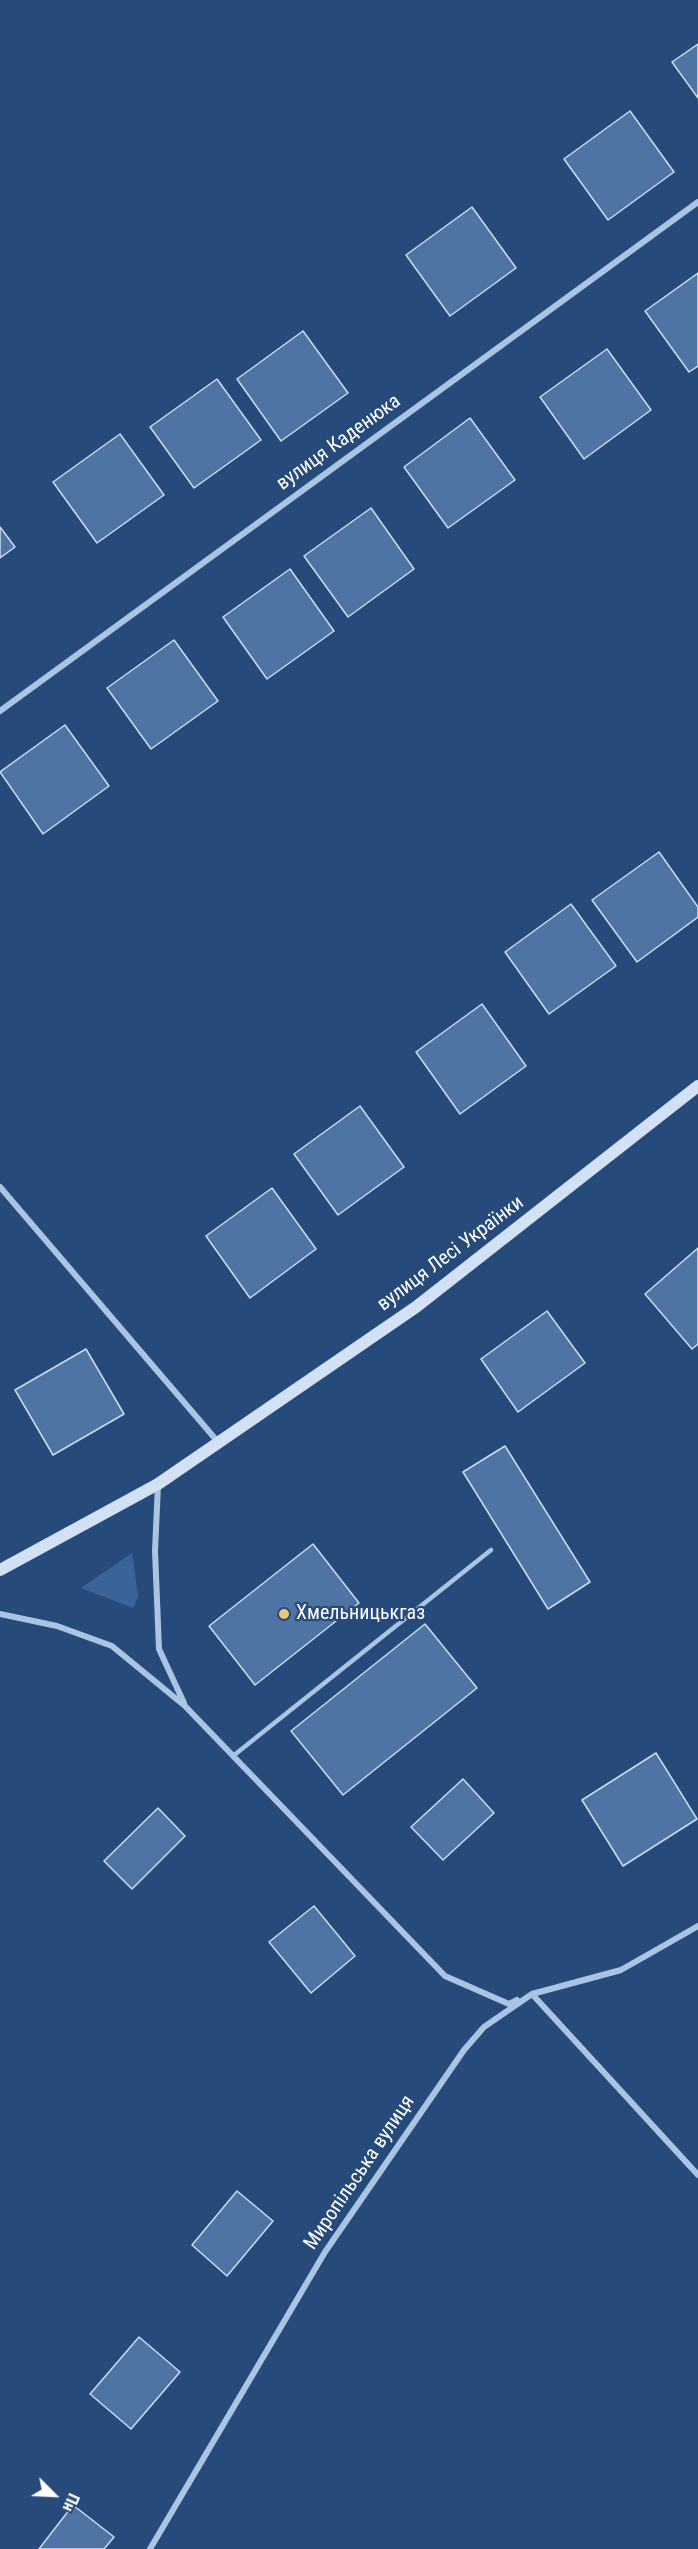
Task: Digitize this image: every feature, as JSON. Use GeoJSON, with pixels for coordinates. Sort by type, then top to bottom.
{"type":"FeatureCollection","features":[{"type":"Feature","properties":{"kind":"main road","name":"вулиця Лесі Українки"},"geometry":{"type":"LineString","coordinates":[[0,1570],[158,1484],[416,1307],[698,1086]]}},
{"type":"Feature","properties":{"kind":"street","name":"вулиця Каденюка"},"geometry":{"type":"LineString","coordinates":[[0,711],[698,202]]}},
{"type":"Feature","properties":{"kind":"street"},"geometry":{"type":"LineString","coordinates":[[0,1187],[218,1442]]}},
{"type":"Feature","properties":{"kind":"street"},"geometry":{"type":"LineString","coordinates":[[158,1484],[155,1551],[159,1649],[185,1706]]}},
{"type":"Feature","properties":{"kind":"street"},"geometry":{"type":"LineString","coordinates":[[0,1614],[57,1626],[112,1646],[185,1706],[445,1976],[509,2004],[532,1994],[698,2175]]}},
{"type":"Feature","properties":{"kind":"street","name":"Миропільська вулиця"},"geometry":{"type":"LineString","coordinates":[[150,2549],[325,2252],[465,2050],[484,2027],[532,1994],[621,1970],[698,1926]]}},
{"type":"Feature","properties":{"kind":"lane"},"geometry":{"type":"LineString","coordinates":[[233,1756],[491,1550]]}},
{"type":"Feature","properties":{"kind":"shaded area"},"geometry":{"type":"Polygon","coordinates":[[[132,1553],[138,1597],[133,1608],[81,1588],[132,1553]]]}},
{"type":"Feature","properties":{"kind":"building"},"geometry":{"type":"Polygon","coordinates":[[[698,44],[698,98],[672,62],[698,44]]]}},
{"type":"Feature","properties":{"kind":"building"},"geometry":{"type":"Polygon","coordinates":[[[630,111],[674,172],[608,220],[564,159],[630,111]]]}},
{"type":"Feature","properties":{"kind":"building"},"geometry":{"type":"Polygon","coordinates":[[[472,207],[516,268],[450,316],[406,255],[472,207]]]}},
{"type":"Feature","properties":{"kind":"building"},"geometry":{"type":"Polygon","coordinates":[[[698,273],[698,366],[689,372],[645,311],[698,273]]]}},
{"type":"Feature","properties":{"kind":"building"},"geometry":{"type":"Polygon","coordinates":[[[303,331],[348,393],[281,441],[237,379],[303,331]]]}},
{"type":"Feature","properties":{"kind":"building"},"geometry":{"type":"Polygon","coordinates":[[[607,349],[651,410],[584,459],[540,397],[607,349]]]}},
{"type":"Feature","properties":{"kind":"building"},"geometry":{"type":"Polygon","coordinates":[[[217,379],[261,440],[194,488],[150,427],[217,379]]]}},
{"type":"Feature","properties":{"kind":"building"},"geometry":{"type":"Polygon","coordinates":[[[470,418],[515,480],[448,528],[404,467],[470,418]]]}},
{"type":"Feature","properties":{"kind":"building"},"geometry":{"type":"Polygon","coordinates":[[[120,434],[164,495],[97,543],[53,482],[120,434]]]}},
{"type":"Feature","properties":{"kind":"building"},"geometry":{"type":"Polygon","coordinates":[[[371,508],[414,569],[348,617],[304,556],[371,508]]]}},
{"type":"Feature","properties":{"kind":"building"},"geometry":{"type":"Polygon","coordinates":[[[0,527],[15,547],[0,558],[0,527]]]}},
{"type":"Feature","properties":{"kind":"building"},"geometry":{"type":"Polygon","coordinates":[[[290,569],[334,631],[267,679],[223,617],[290,569]]]}},
{"type":"Feature","properties":{"kind":"building"},"geometry":{"type":"Polygon","coordinates":[[[174,640],[218,701],[151,749],[107,688],[174,640]]]}},
{"type":"Feature","properties":{"kind":"building"},"geometry":{"type":"Polygon","coordinates":[[[65,725],[109,786],[43,834],[0,772],[65,725]]]}},
{"type":"Feature","properties":{"kind":"building"},"geometry":{"type":"Polygon","coordinates":[[[659,852],[698,907],[698,917],[637,962],[592,900],[659,852]]]}},
{"type":"Feature","properties":{"kind":"building"},"geometry":{"type":"Polygon","coordinates":[[[571,904],[616,966],[549,1014],[505,952],[571,904]]]}},
{"type":"Feature","properties":{"kind":"building"},"geometry":{"type":"Polygon","coordinates":[[[482,1004],[526,1066],[460,1114],[416,1052],[482,1004]]]}},
{"type":"Feature","properties":{"kind":"building"},"geometry":{"type":"Polygon","coordinates":[[[360,1106],[404,1167],[338,1215],[294,1154],[360,1106]]]}},
{"type":"Feature","properties":{"kind":"building"},"geometry":{"type":"Polygon","coordinates":[[[272,1188],[316,1249],[250,1298],[206,1236],[272,1188]]]}},
{"type":"Feature","properties":{"kind":"building"},"geometry":{"type":"Polygon","coordinates":[[[698,1248],[698,1344],[692,1349],[645,1294],[698,1248]]]}},
{"type":"Feature","properties":{"kind":"building"},"geometry":{"type":"Polygon","coordinates":[[[547,1311],[585,1363],[518,1412],[481,1359],[547,1311]]]}},
{"type":"Feature","properties":{"kind":"building"},"geometry":{"type":"Polygon","coordinates":[[[86,1349],[124,1414],[53,1455],[15,1390],[86,1349]]]}},
{"type":"Feature","properties":{"kind":"building"},"geometry":{"type":"Polygon","coordinates":[[[505,1446],[590,1582],[548,1609],[463,1472],[505,1446]]]}},
{"type":"Feature","properties":{"kind":"building","name":"Хмельницькгаз"},"geometry":{"type":"Polygon","coordinates":[[[313,1544],[359,1603],[255,1685],[209,1626],[313,1544]]]}},
{"type":"Feature","properties":{"kind":"building"},"geometry":{"type":"Polygon","coordinates":[[[425,1624],[477,1688],[343,1795],[291,1731],[425,1624]]]}},
{"type":"Feature","properties":{"kind":"building"},"geometry":{"type":"Polygon","coordinates":[[[656,1753],[697,1819],[623,1866],[582,1800],[656,1753]]]}},
{"type":"Feature","properties":{"kind":"building"},"geometry":{"type":"Polygon","coordinates":[[[463,1779],[494,1813],[443,1860],[411,1827],[463,1779]]]}},
{"type":"Feature","properties":{"kind":"building"},"geometry":{"type":"Polygon","coordinates":[[[158,1808],[185,1836],[132,1889],[104,1861],[158,1808]]]}},
{"type":"Feature","properties":{"kind":"building"},"geometry":{"type":"Polygon","coordinates":[[[314,1906],[355,1956],[311,1993],[269,1942],[314,1906]]]}},
{"type":"Feature","properties":{"kind":"building"},"geometry":{"type":"Polygon","coordinates":[[[237,2191],[273,2221],[227,2276],[192,2245],[237,2191]]]}},
{"type":"Feature","properties":{"kind":"building"},"geometry":{"type":"Polygon","coordinates":[[[139,2337],[180,2372],[131,2429],[90,2394],[139,2337]]]}},
{"type":"Feature","properties":{"kind":"building"},"geometry":{"type":"Polygon","coordinates":[[[73,2505],[114,2537],[104,2549],[39,2549],[73,2505]]]}},
{"type":"Feature","properties":{"kind":"place","name":"Хмельницькгаз"},"geometry":{"type":"Point","coordinates":[284,1614]}}]}
